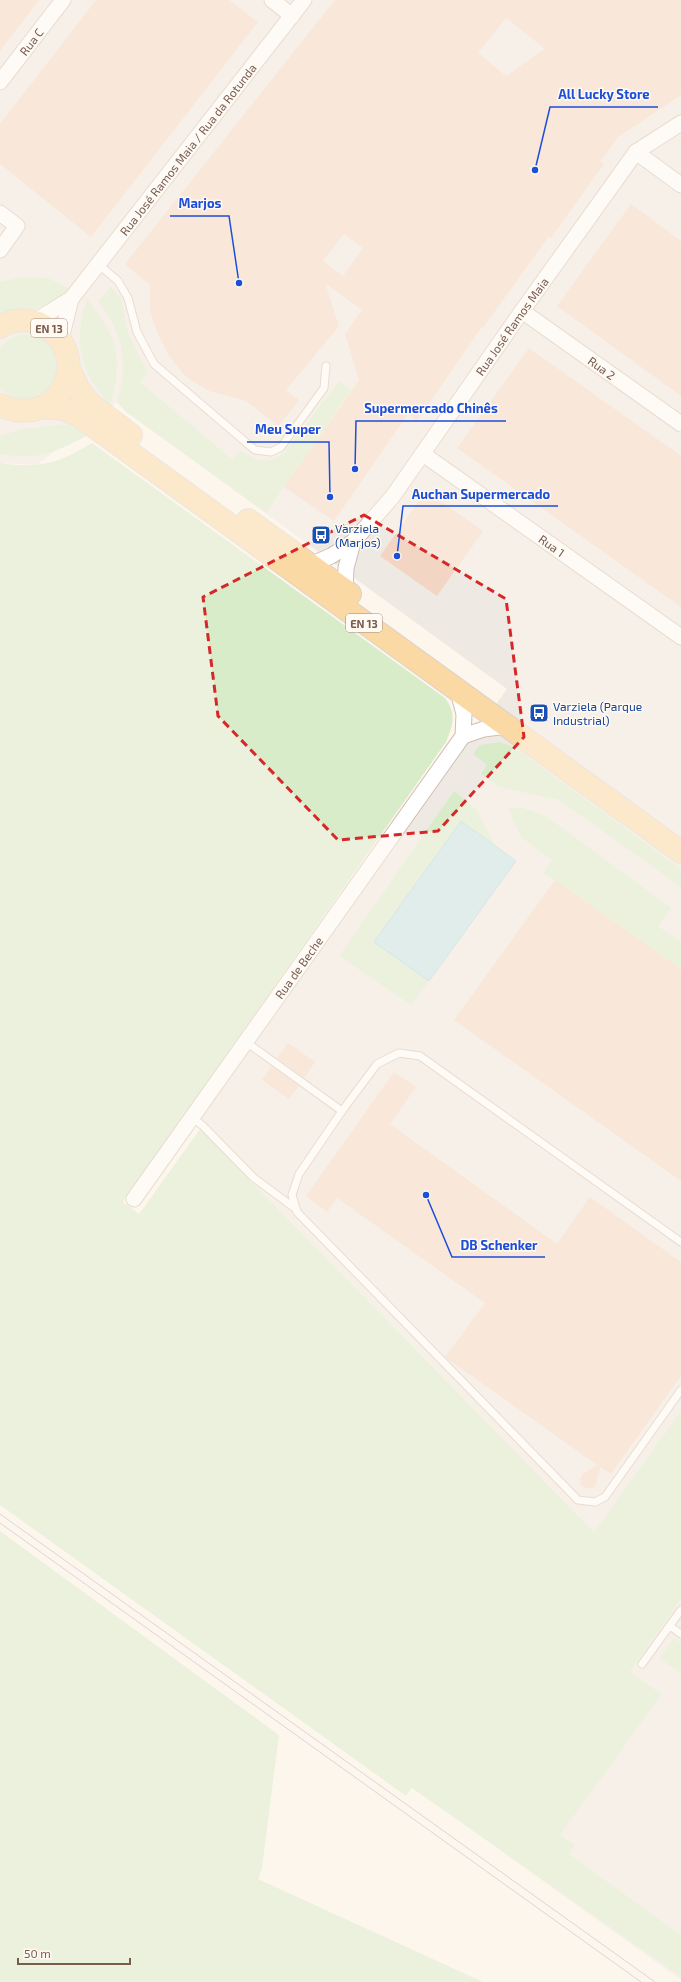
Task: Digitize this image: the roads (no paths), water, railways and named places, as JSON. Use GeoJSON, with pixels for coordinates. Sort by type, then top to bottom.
{"type":"FeatureCollection","features":[{"type":"Feature","properties":{"kind":"main road","name":"EN 13"},"geometry":{"type":"LineString","coordinates":[[1,325],[24,320],[35,322],[49,328],[61,339],[68,353],[69,369],[67,381],[61,392],[43,407]]}},
{"type":"Feature","properties":{"kind":"main road","name":"EN 13"},"geometry":{"type":"LineString","coordinates":[[69,369],[78,388],[89,403],[681,834]]}},
{"type":"Feature","properties":{"kind":"main road","name":"EN 13"},"geometry":{"type":"LineString","coordinates":[[0,405],[12,410],[28,411],[43,407],[63,409],[78,415],[681,852]]}},
{"type":"Feature","properties":{"kind":"main road"},"geometry":{"type":"LineString","coordinates":[[201,504],[294,562],[303,565],[310,565]]}},
{"type":"Feature","properties":{"kind":"street","name":"Rua C"},"geometry":{"type":"LineString","coordinates":[[0,82],[63,0]]}},
{"type":"Feature","properties":{"kind":"street"},"geometry":{"type":"LineString","coordinates":[[272,0],[292,16]]}},
{"type":"Feature","properties":{"kind":"street","name":"Rua José Ramos Maia / Rua da Rotunda"},"geometry":{"type":"LineString","coordinates":[[35,322],[71,298],[304,0]]}},
{"type":"Feature","properties":{"kind":"street","name":"Rua José Ramos Maia"},"geometry":{"type":"LineString","coordinates":[[310,565],[331,556],[353,542],[394,496],[522,311],[636,152],[681,123]]}},
{"type":"Feature","properties":{"kind":"street"},"geometry":{"type":"LineString","coordinates":[[636,152],[681,185]]}},
{"type":"Feature","properties":{"kind":"street"},"geometry":{"type":"LineString","coordinates":[[0,213],[17,226],[0,250]]}},
{"type":"Feature","properties":{"kind":"street","name":"Rua José Ramos Maia / Rua da Rotunda"},"geometry":{"type":"LineString","coordinates":[[61,339],[71,298]]}},
{"type":"Feature","properties":{"kind":"street","name":"Rua 2"},"geometry":{"type":"LineString","coordinates":[[522,311],[681,424]]}},
{"type":"Feature","properties":{"kind":"street","name":"Rua 1"},"geometry":{"type":"LineString","coordinates":[[423,454],[681,637]]}},
{"type":"Feature","properties":{"kind":"street","name":"Rua José Ramos Maia"},"geometry":{"type":"LineString","coordinates":[[346,591],[346,568],[353,542]]}},
{"type":"Feature","properties":{"kind":"street"},"geometry":{"type":"LineString","coordinates":[[458,690],[464,714],[463,736],[484,729],[507,726]]}},
{"type":"Feature","properties":{"kind":"street","name":"Rua de Beche"},"geometry":{"type":"LineString","coordinates":[[134,1199],[463,736]]}},
{"type":"Feature","properties":{"kind":"lane"},"geometry":{"type":"LineString","coordinates":[[98,264],[118,281],[128,298],[137,332],[154,364],[255,450],[271,452],[281,447],[324,388],[326,366]]}},
{"type":"Feature","properties":{"kind":"lane"},"geometry":{"type":"LineString","coordinates":[[246,1042],[342,1111]]}},
{"type":"Feature","properties":{"kind":"lane"},"geometry":{"type":"LineString","coordinates":[[296,1209],[292,1194],[299,1174],[342,1111],[377,1064],[399,1053],[420,1056],[681,1242]]}},
{"type":"Feature","properties":{"kind":"lane"},"geometry":{"type":"LineString","coordinates":[[192,1117],[254,1178],[296,1209],[578,1500],[594,1502],[605,1496],[681,1390]]}},
{"type":"Feature","properties":{"kind":"lane"},"geometry":{"type":"LineString","coordinates":[[642,1664],[681,1610]]}},
{"type":"Feature","properties":{"kind":"lane"},"geometry":{"type":"LineString","coordinates":[[670,1626],[681,1634]]}},
{"type":"Feature","properties":{"kind":"water"},"geometry":{"type":"Polygon","coordinates":[[[461,821],[516,861],[429,981],[374,942],[461,821]]]}},
{"type":"Feature","properties":{"kind":"tram line"},"geometry":{"type":"LineString","coordinates":[[0,1514],[655,1982]]}},
{"type":"Feature","properties":{"kind":"tram line"},"geometry":{"type":"LineString","coordinates":[[0,1523],[641,1982]]}},
{"type":"Feature","properties":{"kind":"place","name":"All Lucky Store"},"geometry":{"type":"Point","coordinates":[535,170]}},
{"type":"Feature","properties":{"kind":"place","name":"Marjos"},"geometry":{"type":"Point","coordinates":[239,283]}},
{"type":"Feature","properties":{"kind":"place","name":"Supermercado Chinês"},"geometry":{"type":"Point","coordinates":[355,469]}},
{"type":"Feature","properties":{"kind":"place","name":"Meu Super"},"geometry":{"type":"Point","coordinates":[330,497]}},
{"type":"Feature","properties":{"kind":"place","name":"Varziela (Marjos)"},"geometry":{"type":"Point","coordinates":[321,535]}},
{"type":"Feature","properties":{"kind":"place","name":"Auchan Supermercado"},"geometry":{"type":"Point","coordinates":[397,556]}},
{"type":"Feature","properties":{"kind":"place","name":"Varziela (Parque Industrial)"},"geometry":{"type":"Point","coordinates":[539,713]}},
{"type":"Feature","properties":{"kind":"place","name":"DB Schenker"},"geometry":{"type":"Point","coordinates":[426,1195]}}]}
